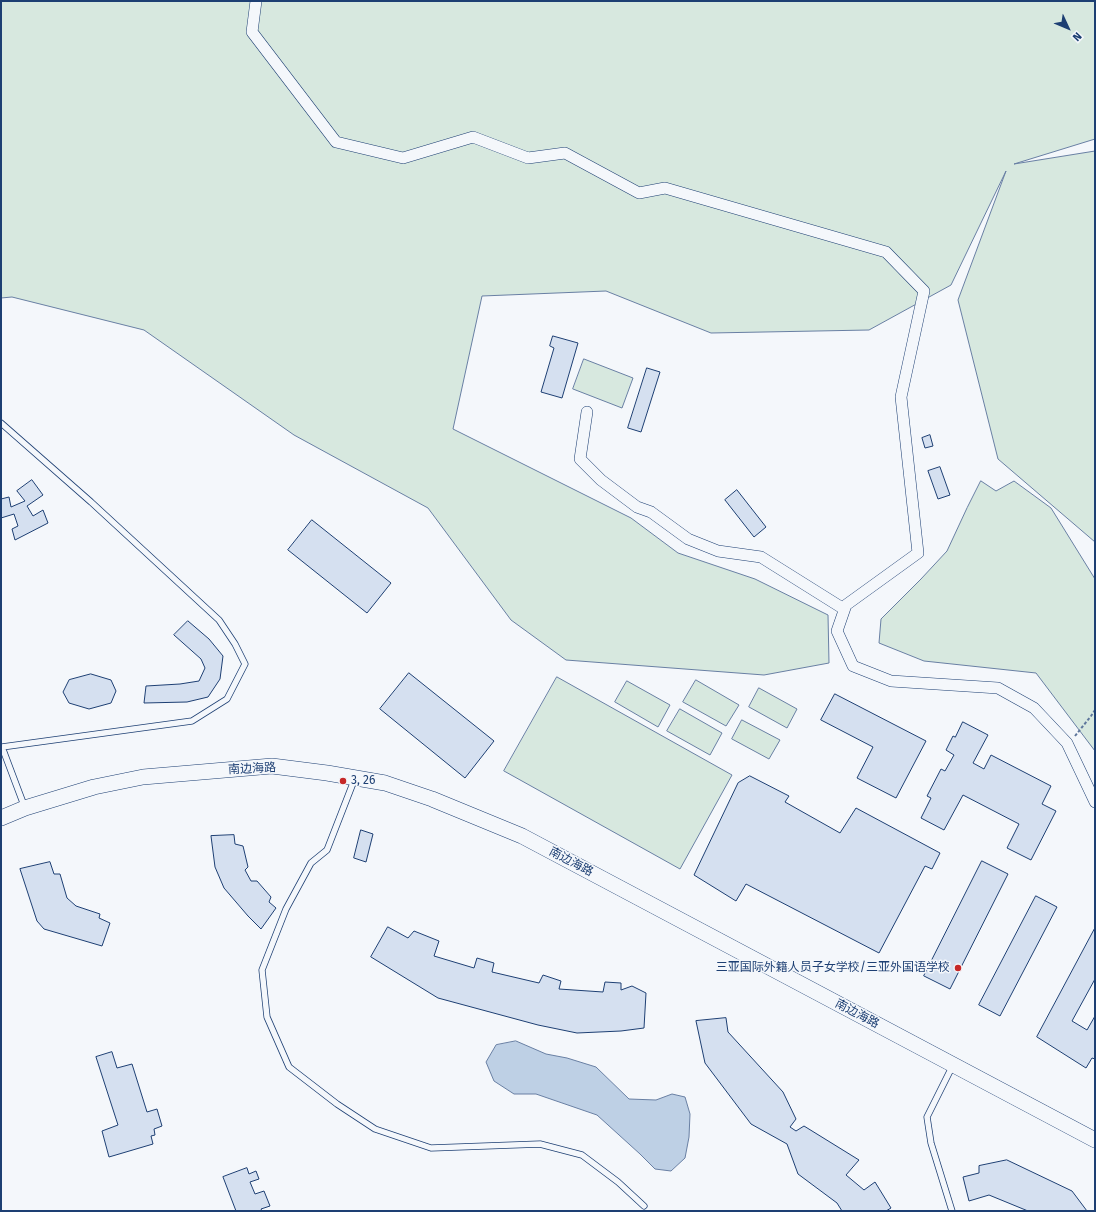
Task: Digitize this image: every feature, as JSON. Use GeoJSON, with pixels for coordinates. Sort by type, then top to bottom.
{"type":"FeatureCollection","features":[{"type":"Feature","properties":{"kind":"street"},"geometry":{"type":"LineString","coordinates":[[256,1],[252,32],[336,142],[403,158],[473,137],[528,158],[565,153],[639,193],[665,188],[886,252],[924,291],[901,397],[918,553],[846,605],[837,631],[853,666],[891,681],[998,688],[1034,708],[1066,743],[1095,802]]}},
{"type":"Feature","properties":{"kind":"street"},"geometry":{"type":"LineString","coordinates":[[587,412],[580,459],[602,480],[637,507],[651,512],[688,539],[718,550],[761,557],[844,609]]}},
{"type":"Feature","properties":{"kind":"street","name":"南边海路"},"geometry":{"type":"LineString","coordinates":[[1,818],[25,808],[94,787],[151,776],[272,766],[385,782],[432,799],[522,836],[1095,1140]]}},
{"type":"Feature","properties":{"kind":"lane"},"geometry":{"type":"LineString","coordinates":[[1,423],[97,508],[219,620],[235,644],[245,664],[227,699],[192,721],[2,747],[25,808]]}},
{"type":"Feature","properties":{"kind":"lane"},"geometry":{"type":"LineString","coordinates":[[355,778],[327,850],[311,863],[286,909],[262,970],[267,1017],[289,1067],[337,1104],[375,1129],[430,1148],[540,1144],[582,1155],[618,1182],[644,1206]]}},
{"type":"Feature","properties":{"kind":"lane"},"geometry":{"type":"LineString","coordinates":[[952,1211],[931,1143],[927,1116],[953,1065]]}},
{"type":"Feature","properties":{"kind":"path"},"geometry":{"type":"LineString","coordinates":[[1066,743],[1079,732],[1095,710]]}},
{"type":"Feature","properties":{"kind":"shaded area"},"geometry":{"type":"Polygon","coordinates":[[[1,1],[1095,1],[1095,139],[1014,164],[1095,151],[1095,542],[998,459],[958,300],[1006,171],[951,285],[869,330],[711,333],[606,291],[482,296],[453,429],[631,518],[678,553],[755,579],[828,615],[829,663],[764,675],[566,660],[511,620],[428,508],[294,435],[144,330],[12,297],[1,298],[1,1]]]}},
{"type":"Feature","properties":{"kind":"shaded area"},"geometry":{"type":"Polygon","coordinates":[[[584,359],[633,378],[622,408],[573,389],[584,359]]]}},
{"type":"Feature","properties":{"kind":"shaded area"},"geometry":{"type":"Polygon","coordinates":[[[981,481],[996,491],[1014,481],[1051,508],[1095,579],[1095,751],[1036,673],[924,661],[879,643],[881,619],[947,551],[981,481]]]}},
{"type":"Feature","properties":{"kind":"shaded area"},"geometry":{"type":"Polygon","coordinates":[[[557,677],[732,775],[680,869],[504,771],[557,677]]]}},
{"type":"Feature","properties":{"kind":"shaded area"},"geometry":{"type":"Polygon","coordinates":[[[696,680],[739,705],[726,726],[683,702],[696,680]]]}},
{"type":"Feature","properties":{"kind":"shaded area"},"geometry":{"type":"Polygon","coordinates":[[[627,681],[670,705],[658,727],[615,702],[627,681]]]}},
{"type":"Feature","properties":{"kind":"shaded area"},"geometry":{"type":"Polygon","coordinates":[[[759,688],[797,709],[787,728],[749,707],[759,688]]]}},
{"type":"Feature","properties":{"kind":"shaded area"},"geometry":{"type":"Polygon","coordinates":[[[680,709],[722,733],[710,755],[667,731],[680,709]]]}},
{"type":"Feature","properties":{"kind":"shaded area"},"geometry":{"type":"Polygon","coordinates":[[[742,720],[780,740],[769,759],[732,739],[742,720]]]}},
{"type":"Feature","properties":{"kind":"water"},"geometry":{"type":"Polygon","coordinates":[[[516,1041],[546,1054],[567,1058],[596,1067],[629,1099],[656,1100],[672,1094],[685,1097],[690,1114],[689,1137],[685,1158],[671,1171],[655,1169],[597,1115],[536,1094],[514,1094],[494,1081],[486,1062],[496,1045],[516,1041]]]}},
{"type":"Feature","properties":{"kind":"building"},"geometry":{"type":"Polygon","coordinates":[[[553,336],[578,343],[562,398],[541,392],[554,348],[550,346],[553,336]]]}},
{"type":"Feature","properties":{"kind":"building"},"geometry":{"type":"Polygon","coordinates":[[[647,368],[660,372],[641,432],[628,428],[647,368]]]}},
{"type":"Feature","properties":{"kind":"building"},"geometry":{"type":"Polygon","coordinates":[[[930,435],[933,446],[925,448],[922,438],[930,435]]]}},
{"type":"Feature","properties":{"kind":"building"},"geometry":{"type":"Polygon","coordinates":[[[940,467],[950,495],[938,499],[928,471],[940,467]]]}},
{"type":"Feature","properties":{"kind":"building"},"geometry":{"type":"Polygon","coordinates":[[[32,480],[43,495],[27,506],[33,516],[43,510],[48,523],[15,540],[12,529],[18,526],[14,514],[1,518],[1,499],[9,497],[11,507],[25,501],[17,491],[32,480]]]}},
{"type":"Feature","properties":{"kind":"building"},"geometry":{"type":"Polygon","coordinates":[[[737,490],[766,527],[754,537],[725,500],[737,490]]]}},
{"type":"Feature","properties":{"kind":"building"},"geometry":{"type":"Polygon","coordinates":[[[312,520],[391,583],[367,613],[288,550],[312,520]]]}},
{"type":"Feature","properties":{"kind":"building"},"geometry":{"type":"Polygon","coordinates":[[[188,621],[209,639],[223,656],[220,679],[208,697],[187,702],[144,703],[146,686],[180,684],[199,681],[205,668],[201,659],[174,635],[188,621]]]}},
{"type":"Feature","properties":{"kind":"building"},"geometry":{"type":"Polygon","coordinates":[[[409,673],[494,741],[465,778],[380,709],[409,673]]]}},
{"type":"Feature","properties":{"kind":"building"},"geometry":{"type":"Polygon","coordinates":[[[91,674],[111,680],[116,691],[111,703],[89,709],[69,703],[63,692],[69,680],[91,674]]]}},
{"type":"Feature","properties":{"kind":"building"},"geometry":{"type":"Polygon","coordinates":[[[835,694],[926,741],[896,798],[857,778],[873,747],[821,720],[835,694]]]}},
{"type":"Feature","properties":{"kind":"building"},"geometry":{"type":"Polygon","coordinates":[[[963,722],[988,735],[973,763],[984,769],[991,755],[1051,786],[1042,804],[1056,811],[1031,860],[1007,848],[1019,824],[963,795],[944,830],[921,818],[931,798],[927,796],[941,769],[945,771],[954,755],[946,750],[953,736],[955,737],[963,722]]]}},
{"type":"Feature","properties":{"kind":"building"},"geometry":{"type":"Polygon","coordinates":[[[750,776],[789,796],[785,802],[840,833],[856,808],[940,853],[932,869],[925,866],[879,953],[746,884],[736,901],[694,875],[738,783],[750,776]]]}},
{"type":"Feature","properties":{"kind":"building"},"geometry":{"type":"Polygon","coordinates":[[[361,830],[373,834],[366,862],[354,858],[361,830]]]}},
{"type":"Feature","properties":{"kind":"building"},"geometry":{"type":"Polygon","coordinates":[[[234,835],[235,844],[243,846],[248,867],[245,870],[251,881],[257,881],[271,897],[269,902],[276,908],[261,929],[224,888],[215,867],[211,836],[234,835]]]}},
{"type":"Feature","properties":{"kind":"building"},"geometry":{"type":"Polygon","coordinates":[[[982,861],[1008,874],[950,989],[924,976],[982,861]]]}},
{"type":"Feature","properties":{"kind":"building"},"geometry":{"type":"Polygon","coordinates":[[[50,862],[54,874],[60,874],[67,898],[76,906],[100,914],[99,918],[110,923],[102,946],[44,929],[37,921],[20,869],[50,862]]]}},
{"type":"Feature","properties":{"kind":"building"},"geometry":{"type":"Polygon","coordinates":[[[1036,896],[1057,907],[1000,1016],[979,1005],[1036,896]]]}},
{"type":"Feature","properties":{"kind":"building"},"geometry":{"type":"Polygon","coordinates":[[[388,927],[408,938],[414,931],[439,941],[434,956],[474,968],[477,958],[494,963],[492,972],[539,983],[543,975],[561,981],[559,989],[603,992],[605,982],[621,983],[621,990],[632,986],[646,993],[644,1028],[621,1031],[577,1033],[538,1025],[438,998],[371,957],[388,927]]]}},
{"type":"Feature","properties":{"kind":"building"},"geometry":{"type":"Polygon","coordinates":[[[1095,928],[1095,979],[1072,1021],[1087,1030],[1095,1016],[1095,1059],[1092,1058],[1086,1068],[1037,1037],[1095,928]]]}},
{"type":"Feature","properties":{"kind":"building"},"geometry":{"type":"Polygon","coordinates":[[[726,1018],[728,1032],[783,1092],[796,1119],[790,1127],[796,1131],[804,1126],[859,1160],[846,1175],[864,1190],[875,1182],[891,1208],[886,1211],[842,1211],[837,1203],[798,1174],[787,1144],[751,1124],[705,1063],[696,1021],[726,1018]]]}},
{"type":"Feature","properties":{"kind":"building"},"geometry":{"type":"Polygon","coordinates":[[[112,1052],[117,1068],[132,1064],[147,1112],[157,1109],[162,1126],[154,1129],[155,1135],[151,1136],[153,1144],[109,1157],[102,1131],[118,1125],[96,1057],[112,1052]]]}},
{"type":"Feature","properties":{"kind":"building"},"geometry":{"type":"Polygon","coordinates":[[[1007,1160],[1072,1191],[1087,1211],[1028,1211],[989,1195],[969,1201],[963,1177],[979,1173],[979,1166],[1007,1160]]]}},
{"type":"Feature","properties":{"kind":"building"},"geometry":{"type":"Polygon","coordinates":[[[247,1168],[249,1174],[256,1171],[259,1179],[250,1182],[255,1194],[264,1191],[270,1206],[261,1209],[262,1211],[236,1211],[223,1177],[247,1168]]]}},
{"type":"Feature","properties":{"kind":"place","name":"3, 26"},"geometry":{"type":"Point","coordinates":[343,781]}},
{"type":"Feature","properties":{"kind":"place","name":"三亚国际外籍人员子女学校/三亚外国语学校"},"geometry":{"type":"Point","coordinates":[958,968]}}]}
